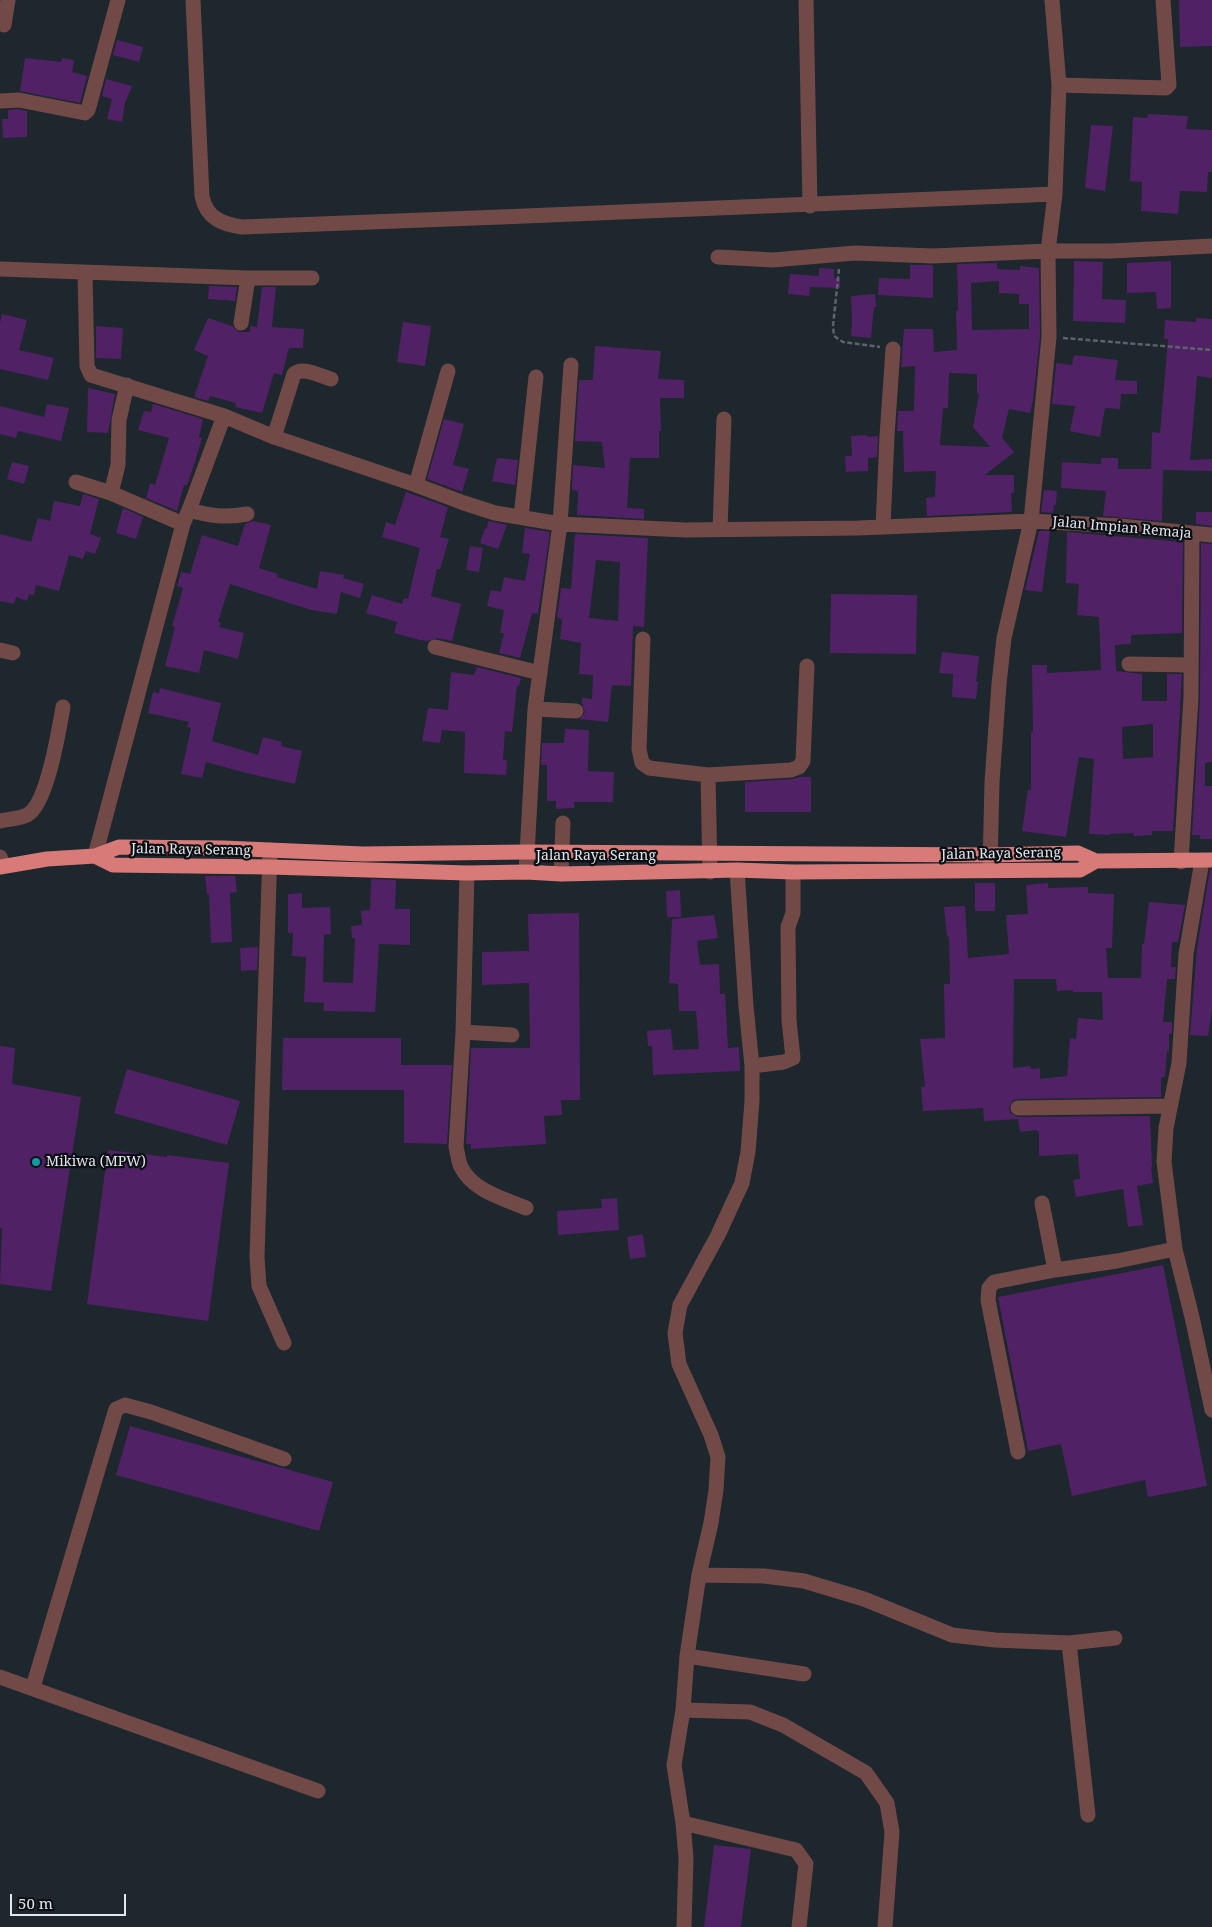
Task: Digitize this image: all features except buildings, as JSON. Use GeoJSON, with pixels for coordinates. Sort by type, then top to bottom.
{"type":"FeatureCollection","features":[{"type":"Feature","properties":{"kind":"highway","name":"Jalan Raya Serang"},"geometry":{"type":"LineString","coordinates":[[1,863],[96,856],[119,846],[363,854],[709,852],[990,855],[1078,853],[1096,861],[1181,862],[1207,860]]}},
{"type":"Feature","properties":{"kind":"highway","name":"Jalan Raya Serang"},"geometry":{"type":"LineString","coordinates":[[96,856],[113,865],[562,874],[737,870],[793,872],[1080,870],[1096,861]]}},
{"type":"Feature","properties":{"kind":"street"},"geometry":{"type":"LineString","coordinates":[[4,25],[8,0]]}},
{"type":"Feature","properties":{"kind":"street"},"geometry":{"type":"LineString","coordinates":[[0,101],[19,100],[85,113],[88,110],[118,0]]}},
{"type":"Feature","properties":{"kind":"street"},"geometry":{"type":"LineString","coordinates":[[193,0],[202,196],[211,216],[229,226],[810,206],[1055,194]]}},
{"type":"Feature","properties":{"kind":"street"},"geometry":{"type":"LineString","coordinates":[[806,0],[810,206]]}},
{"type":"Feature","properties":{"kind":"street"},"geometry":{"type":"LineString","coordinates":[[990,871],[995,729],[1004,638],[1031,521],[1049,337],[1048,251],[1055,194],[1058,85],[1052,0]]}},
{"type":"Feature","properties":{"kind":"street"},"geometry":{"type":"LineString","coordinates":[[1058,85],[1166,88],[1169,85],[1162,0]]}},
{"type":"Feature","properties":{"kind":"street"},"geometry":{"type":"LineString","coordinates":[[718,257],[773,260],[870,253],[933,256],[1212,246]]}},
{"type":"Feature","properties":{"kind":"street"},"geometry":{"type":"LineString","coordinates":[[0,269],[248,278],[312,278]]}},
{"type":"Feature","properties":{"kind":"street","name":"Jalan Impian Remaja"},"geometry":{"type":"LineString","coordinates":[[86,273],[87,366],[90,375],[224,416],[274,437],[488,510],[560,524],[685,530],[883,527],[1031,521],[1120,526],[1212,535]]}},
{"type":"Feature","properties":{"kind":"street"},"geometry":{"type":"LineString","coordinates":[[241,323],[248,278]]}},
{"type":"Feature","properties":{"kind":"street"},"geometry":{"type":"LineString","coordinates":[[883,527],[893,349]]}},
{"type":"Feature","properties":{"kind":"street"},"geometry":{"type":"LineString","coordinates":[[526,872],[535,709],[560,524],[571,365]]}},
{"type":"Feature","properties":{"kind":"street"},"geometry":{"type":"LineString","coordinates":[[274,437],[294,374],[304,370],[331,379]]}},
{"type":"Feature","properties":{"kind":"street"},"geometry":{"type":"LineString","coordinates":[[416,485],[448,371]]}},
{"type":"Feature","properties":{"kind":"street"},"geometry":{"type":"LineString","coordinates":[[521,517],[536,377]]}},
{"type":"Feature","properties":{"kind":"street"},"geometry":{"type":"LineString","coordinates":[[111,493],[118,465],[119,420],[127,385]]}},
{"type":"Feature","properties":{"kind":"street"},"geometry":{"type":"LineString","coordinates":[[96,856],[186,517],[224,416]]}},
{"type":"Feature","properties":{"kind":"street"},"geometry":{"type":"LineString","coordinates":[[720,529],[724,419]]}},
{"type":"Feature","properties":{"kind":"street"},"geometry":{"type":"LineString","coordinates":[[76,482],[186,517],[211,516],[227,518],[247,514]]}},
{"type":"Feature","properties":{"kind":"street"},"geometry":{"type":"LineString","coordinates":[[1181,862],[1192,696],[1192,534]]}},
{"type":"Feature","properties":{"kind":"street"},"geometry":{"type":"LineString","coordinates":[[643,639],[639,749],[642,763],[648,768],[708,775],[791,770],[799,767],[803,761],[806,666]]}},
{"type":"Feature","properties":{"kind":"street"},"geometry":{"type":"LineString","coordinates":[[434,647],[540,673]]}},
{"type":"Feature","properties":{"kind":"street"},"geometry":{"type":"LineString","coordinates":[[1130,664],[1191,666]]}},
{"type":"Feature","properties":{"kind":"street"},"geometry":{"type":"LineString","coordinates":[[0,821],[28,815],[38,804],[46,782],[63,707]]}},
{"type":"Feature","properties":{"kind":"street"},"geometry":{"type":"LineString","coordinates":[[535,709],[576,711]]}},
{"type":"Feature","properties":{"kind":"street"},"geometry":{"type":"LineString","coordinates":[[708,775],[710,872]]}},
{"type":"Feature","properties":{"kind":"street"},"geometry":{"type":"LineString","coordinates":[[562,874],[563,823]]}},
{"type":"Feature","properties":{"kind":"street"},"geometry":{"type":"LineString","coordinates":[[270,850],[257,1258],[259,1286],[284,1343]]}},
{"type":"Feature","properties":{"kind":"street"},"geometry":{"type":"LineString","coordinates":[[1207,860],[1186,954],[1179,1063],[1166,1128],[1164,1162],[1175,1248],[1212,1410]]}},
{"type":"Feature","properties":{"kind":"street"},"geometry":{"type":"LineString","coordinates":[[684,1927],[686,1858],[683,1822],[674,1765],[683,1710],[699,1575],[711,1523],[716,1490],[718,1457],[711,1435],[679,1364],[675,1333],[680,1305],[718,1235],[742,1183],[748,1152],[752,1101],[752,1066],[737,870]]}},
{"type":"Feature","properties":{"kind":"street"},"geometry":{"type":"LineString","coordinates":[[752,1066],[784,1062],[793,1058],[789,1020],[788,926],[793,913],[793,872]]}},
{"type":"Feature","properties":{"kind":"street"},"geometry":{"type":"LineString","coordinates":[[467,873],[463,1032],[456,1148],[460,1166],[470,1181],[486,1191],[526,1208]]}},
{"type":"Feature","properties":{"kind":"street"},"geometry":{"type":"LineString","coordinates":[[463,1032],[512,1035]]}},
{"type":"Feature","properties":{"kind":"street"},"geometry":{"type":"LineString","coordinates":[[1018,1108],[1170,1106]]}},
{"type":"Feature","properties":{"kind":"street"},"geometry":{"type":"LineString","coordinates":[[1042,1203],[1055,1270]]}},
{"type":"Feature","properties":{"kind":"street"},"geometry":{"type":"LineString","coordinates":[[1018,1452],[988,1300],[989,1288],[994,1282],[1055,1270],[1117,1261],[1175,1248]]}},
{"type":"Feature","properties":{"kind":"street"},"geometry":{"type":"LineString","coordinates":[[33,1687],[116,1409],[125,1405],[151,1412],[284,1459]]}},
{"type":"Feature","properties":{"kind":"street"},"geometry":{"type":"LineString","coordinates":[[699,1575],[764,1576],[804,1581],[864,1599],[952,1635],[995,1640],[1069,1643],[1115,1638]]}},
{"type":"Feature","properties":{"kind":"street"},"geometry":{"type":"LineString","coordinates":[[1069,1643],[1088,1815]]}},
{"type":"Feature","properties":{"kind":"street"},"geometry":{"type":"LineString","coordinates":[[688,1656],[804,1674]]}},
{"type":"Feature","properties":{"kind":"street"},"geometry":{"type":"LineString","coordinates":[[0,1677],[33,1687],[318,1791]]}},
{"type":"Feature","properties":{"kind":"street"},"geometry":{"type":"LineString","coordinates":[[683,1710],[750,1712],[783,1725],[866,1773],[887,1803],[892,1832],[885,1927]]}},
{"type":"Feature","properties":{"kind":"street"},"geometry":{"type":"LineString","coordinates":[[683,1822],[796,1850],[806,1864],[800,1927]]}},
{"type":"Feature","properties":{"kind":"path"},"geometry":{"type":"LineString","coordinates":[[840,254],[838,295],[833,326],[834,336],[850,344],[893,349]]}},
{"type":"Feature","properties":{"kind":"path"},"geometry":{"type":"LineString","coordinates":[[1049,337],[1162,348],[1212,350]]}},
{"type":"Feature","properties":{"kind":"place","name":"Mikiwa (MPW)"},"geometry":{"type":"Point","coordinates":[36,1162]}}]}
